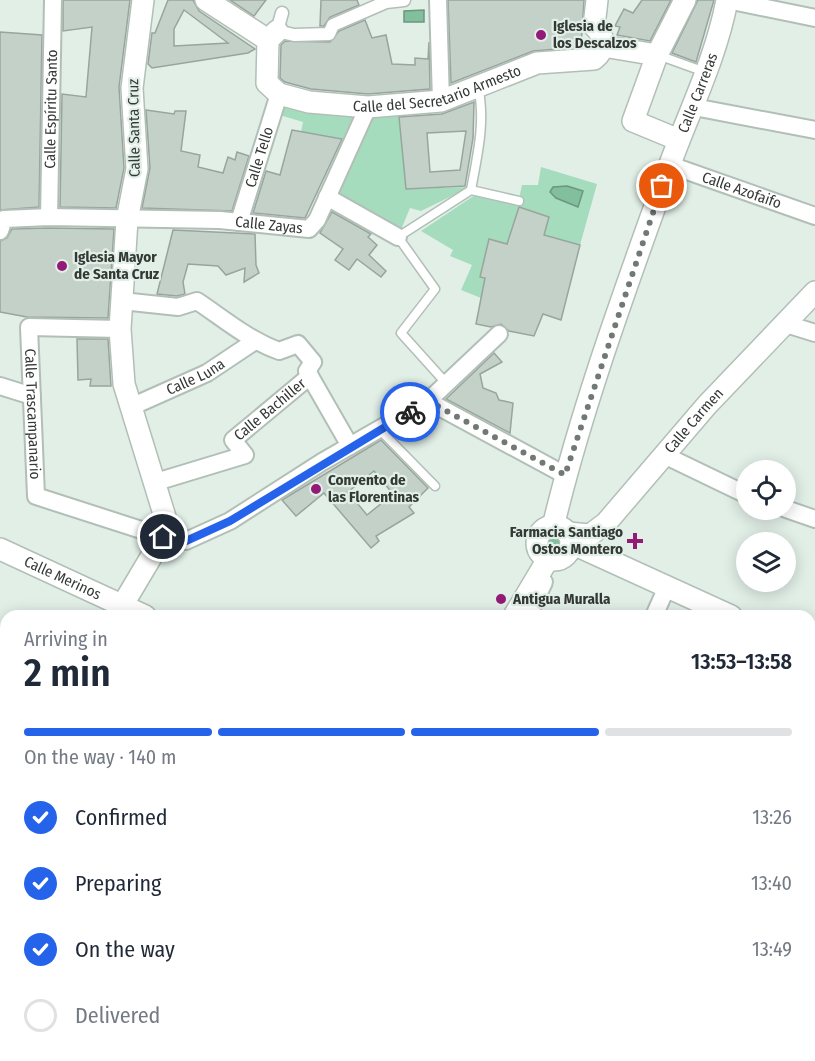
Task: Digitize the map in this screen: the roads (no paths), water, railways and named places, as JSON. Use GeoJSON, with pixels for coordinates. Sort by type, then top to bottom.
{"type":"FeatureCollection","features":[{"type":"Feature","properties":{"kind":"street","name":"Calle Espíritu Santo"},"geometry":{"type":"LineString","coordinates":[[49,217],[52,0]]}},
{"type":"Feature","properties":{"kind":"street","name":"Calle Santa Cruz"},"geometry":{"type":"LineString","coordinates":[[143,0],[132,88],[137,169],[128,220],[120,329],[124,384],[133,406],[165,517],[163,537]]}},
{"type":"Feature","properties":{"kind":"street"},"geometry":{"type":"LineString","coordinates":[[206,0],[294,35],[329,34],[333,25],[387,2],[404,0]]}},
{"type":"Feature","properties":{"kind":"street"},"geometry":{"type":"LineString","coordinates":[[438,0],[441,101]]}},
{"type":"Feature","properties":{"kind":"street"},"geometry":{"type":"LineString","coordinates":[[597,0],[594,26],[603,36],[603,46],[657,55]]}},
{"type":"Feature","properties":{"kind":"street"},"geometry":{"type":"LineString","coordinates":[[679,140],[633,121],[657,55],[685,0]]}},
{"type":"Feature","properties":{"kind":"street"},"geometry":{"type":"LineString","coordinates":[[727,0],[815,18]]}},
{"type":"Feature","properties":{"kind":"street","name":"Calle Carreras"},"geometry":{"type":"LineString","coordinates":[[564,534],[565,475],[669,165],[707,73],[727,0]]}},
{"type":"Feature","properties":{"kind":"street"},"geometry":{"type":"LineString","coordinates":[[273,88],[276,28]]}},
{"type":"Feature","properties":{"kind":"street","name":"Calle del Secretario Armesto"},"geometry":{"type":"LineString","coordinates":[[273,88],[309,102],[368,107],[441,101],[537,63],[594,59],[603,46]]}},
{"type":"Feature","properties":{"kind":"street","name":"Calle Tello"},"geometry":{"type":"LineString","coordinates":[[239,222],[273,88]]}},
{"type":"Feature","properties":{"kind":"street","name":"Calle Zayas"},"geometry":{"type":"LineString","coordinates":[[0,231],[4,219],[49,217],[239,222],[309,229],[317,220],[368,107]]}},
{"type":"Feature","properties":{"kind":"street"},"geometry":{"type":"LineString","coordinates":[[694,107],[815,130]]}},
{"type":"Feature","properties":{"kind":"street","name":"Calle Azofaifo"},"geometry":{"type":"LineString","coordinates":[[669,165],[815,216]]}},
{"type":"Feature","properties":{"kind":"street"},"geometry":{"type":"LineString","coordinates":[[327,197],[398,237]]}},
{"type":"Feature","properties":{"kind":"street","name":"Calle Carmen"},"geometry":{"type":"LineString","coordinates":[[564,534],[590,535],[606,523],[664,455],[815,292]]}},
{"type":"Feature","properties":{"kind":"street"},"geometry":{"type":"LineString","coordinates":[[122,302],[178,307],[197,301],[255,341],[279,351],[298,344],[313,362],[307,371],[350,446]]}},
{"type":"Feature","properties":{"kind":"street"},"geometry":{"type":"LineString","coordinates":[[783,324],[815,333]]}},
{"type":"Feature","properties":{"kind":"street","name":"Calle Trascampanario"},"geometry":{"type":"LineString","coordinates":[[120,329],[29,327],[36,496],[163,537]]}},
{"type":"Feature","properties":{"kind":"street"},"geometry":{"type":"LineString","coordinates":[[121,610],[163,537],[186,541],[230,521],[350,446],[428,401],[499,334]]}},
{"type":"Feature","properties":{"kind":"street","name":"Calle Luna"},"geometry":{"type":"LineString","coordinates":[[133,406],[207,373],[255,341]]}},
{"type":"Feature","properties":{"kind":"street","name":"Calle Bachiller"},"geometry":{"type":"LineString","coordinates":[[156,482],[244,455],[233,440],[310,376]]}},
{"type":"Feature","properties":{"kind":"street"},"geometry":{"type":"LineString","coordinates":[[0,386],[32,396]]}},
{"type":"Feature","properties":{"kind":"street"},"geometry":{"type":"LineString","coordinates":[[428,401],[565,475]]}},
{"type":"Feature","properties":{"kind":"street"},"geometry":{"type":"LineString","coordinates":[[664,455],[736,490]]}},
{"type":"Feature","properties":{"kind":"street"},"geometry":{"type":"LineString","coordinates":[[796,512],[815,519]]}},
{"type":"Feature","properties":{"kind":"street"},"geometry":{"type":"LineString","coordinates":[[551,560],[540,552],[538,541],[543,531],[564,534],[666,589],[717,610]]}},
{"type":"Feature","properties":{"kind":"street"},"geometry":{"type":"LineString","coordinates":[[518,610],[551,560],[568,554],[564,534]]}},
{"type":"Feature","properties":{"kind":"street","name":"Calle Merinos"},"geometry":{"type":"LineString","coordinates":[[0,549],[63,576],[117,610]]}},
{"type":"Feature","properties":{"kind":"street"},"geometry":{"type":"LineString","coordinates":[[530,610],[551,560]]}},
{"type":"Feature","properties":{"kind":"street"},"geometry":{"type":"LineString","coordinates":[[657,610],[666,589]]}},
{"type":"Feature","properties":{"kind":"lane"},"geometry":{"type":"LineString","coordinates":[[657,55],[707,73]]}},
{"type":"Feature","properties":{"kind":"lane"},"geometry":{"type":"LineString","coordinates":[[471,190],[480,140],[481,100],[478,87]]}},
{"type":"Feature","properties":{"kind":"lane"},"geometry":{"type":"LineString","coordinates":[[446,383],[400,333],[435,289],[398,237],[471,190],[519,201]]}},
{"type":"Feature","properties":{"kind":"lane"},"geometry":{"type":"LineString","coordinates":[[379,429],[435,486]]}},
{"type":"Feature","properties":{"kind":"place","name":"Iglesia de los Descalzos"},"geometry":{"type":"Point","coordinates":[541,35]}},
{"type":"Feature","properties":{"kind":"place","name":"Iglesia Mayor de Santa Cruz"},"geometry":{"type":"Point","coordinates":[62,266]}},
{"type":"Feature","properties":{"kind":"place","name":"Convento de las Florentinas"},"geometry":{"type":"Point","coordinates":[316,489]}},
{"type":"Feature","properties":{"kind":"place","name":"Farmacia Santiago Ostos Montero"},"geometry":{"type":"Point","coordinates":[635,541]}},
{"type":"Feature","properties":{"kind":"place","name":"Antigua Muralla"},"geometry":{"type":"Point","coordinates":[501,599]}}]}
